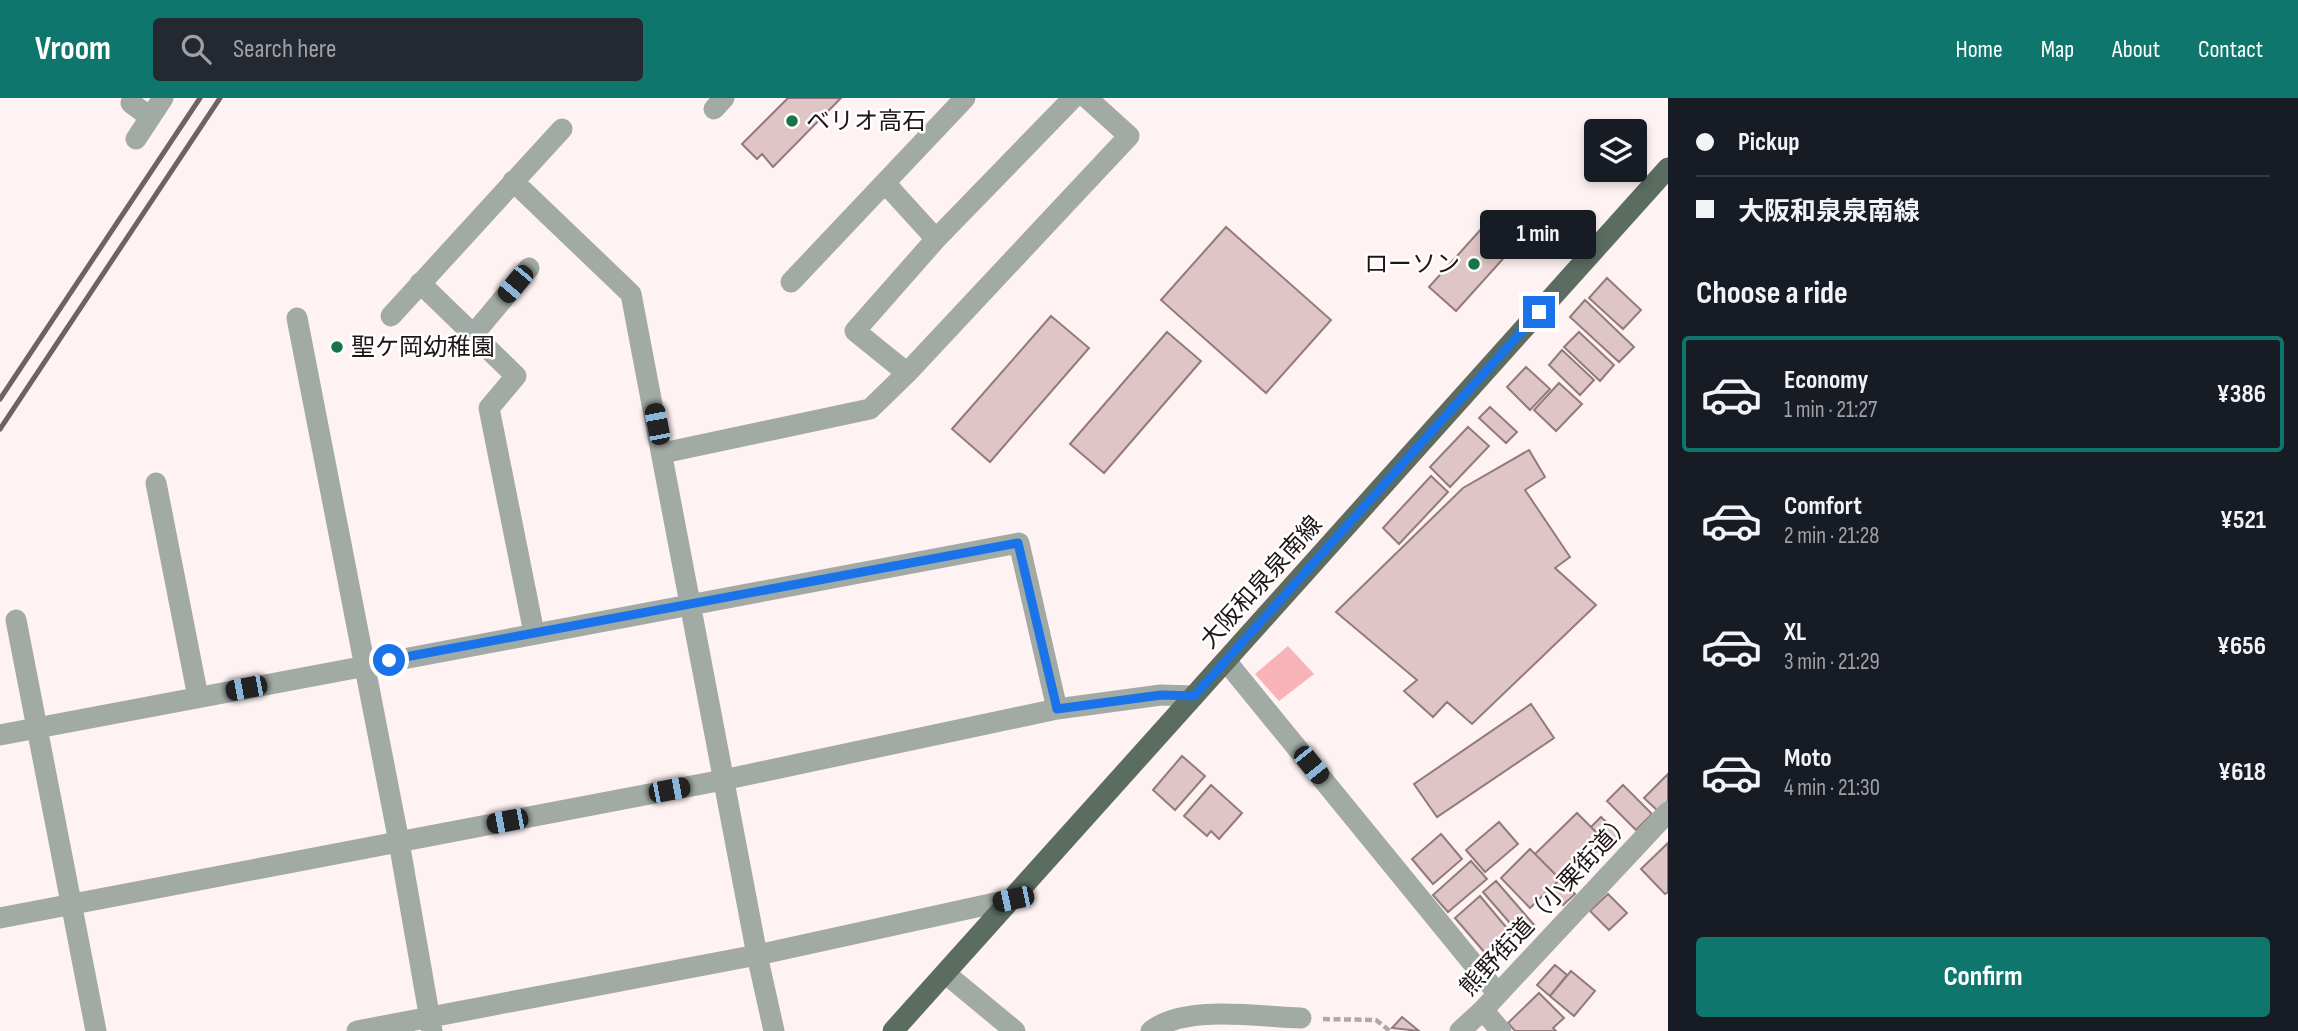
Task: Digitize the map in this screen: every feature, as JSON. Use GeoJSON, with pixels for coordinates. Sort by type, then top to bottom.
{"type":"FeatureCollection","features":[{"type":"Feature","properties":{"kind":"main road","name":"大阪和泉泉南線"},"geometry":{"type":"LineString","coordinates":[[893,1031],[1668,168]]}},
{"type":"Feature","properties":{"kind":"street"},"geometry":{"type":"LineString","coordinates":[[136,139],[163,98]]}},
{"type":"Feature","properties":{"kind":"street"},"geometry":{"type":"LineString","coordinates":[[791,282],[965,98]]}},
{"type":"Feature","properties":{"kind":"street"},"geometry":{"type":"LineString","coordinates":[[907,373],[855,331],[936,239],[1073,98]]}},
{"type":"Feature","properties":{"kind":"street"},"geometry":{"type":"LineString","coordinates":[[663,453],[870,409],[1129,136],[1087,98]]}},
{"type":"Feature","properties":{"kind":"street"},"geometry":{"type":"LineString","coordinates":[[131,103],[150,117]]}},
{"type":"Feature","properties":{"kind":"street"},"geometry":{"type":"LineString","coordinates":[[391,316],[562,129]]}},
{"type":"Feature","properties":{"kind":"street"},"geometry":{"type":"LineString","coordinates":[[513,181],[631,295],[757,955],[774,1031]]}},
{"type":"Feature","properties":{"kind":"street"},"geometry":{"type":"LineString","coordinates":[[885,183],[936,239]]}},
{"type":"Feature","properties":{"kind":"street"},"geometry":{"type":"LineString","coordinates":[[473,335],[529,268]]}},
{"type":"Feature","properties":{"kind":"street"},"geometry":{"type":"LineString","coordinates":[[420,284],[516,376],[489,408],[534,633]]}},
{"type":"Feature","properties":{"kind":"street"},"geometry":{"type":"LineString","coordinates":[[297,318],[399,842],[430,1024]]}},
{"type":"Feature","properties":{"kind":"street"},"geometry":{"type":"LineString","coordinates":[[156,483],[198,697]]}},
{"type":"Feature","properties":{"kind":"street"},"geometry":{"type":"LineString","coordinates":[[0,735],[1018,543],[1057,709]]}},
{"type":"Feature","properties":{"kind":"street"},"geometry":{"type":"LineString","coordinates":[[16,620],[96,1031]]}},
{"type":"Feature","properties":{"kind":"street"},"geometry":{"type":"LineString","coordinates":[[1226,661],[1498,994]]}},
{"type":"Feature","properties":{"kind":"street"},"geometry":{"type":"LineString","coordinates":[[0,918],[723,780],[1057,709],[1161,695],[1194,696]]}},
{"type":"Feature","properties":{"kind":"street","name":"熊野街道（小栗街道）"},"geometry":{"type":"LineString","coordinates":[[1460,1031],[1483,1010],[1668,812]]}},
{"type":"Feature","properties":{"kind":"street"},"geometry":{"type":"LineString","coordinates":[[357,1031],[430,1024],[1013,899]]}},
{"type":"Feature","properties":{"kind":"street"},"geometry":{"type":"LineString","coordinates":[[946,974],[1015,1031]]}},
{"type":"Feature","properties":{"kind":"street"},"geometry":{"type":"LineString","coordinates":[[1483,1010],[1501,1031]]}},
{"type":"Feature","properties":{"kind":"street"},"geometry":{"type":"LineString","coordinates":[[1152,1031],[1163,1022],[1190,1015],[1301,1018]]}},
{"type":"Feature","properties":{"kind":"path"},"geometry":{"type":"LineString","coordinates":[[1301,1018],[1376,1020],[1390,1031]]}},
{"type":"Feature","properties":{"kind":"shaded area"},"geometry":{"type":"Polygon","coordinates":[[[1288,646],[1314,674],[1279,701],[1255,674],[1288,646]]]}},
{"type":"Feature","properties":{"kind":"building","name":"ベリオ高石"},"geometry":{"type":"Polygon","coordinates":[[[788,98],[841,98],[773,167],[762,154],[757,159],[742,144],[788,98]]]}},
{"type":"Feature","properties":{"kind":"building","name":"ローソン"},"geometry":{"type":"Polygon","coordinates":[[[1492,217],[1519,241],[1456,311],[1429,287],[1492,217]]]}},
{"type":"Feature","properties":{"kind":"building"},"geometry":{"type":"Polygon","coordinates":[[[1226,227],[1331,320],[1266,393],[1161,300],[1226,227]]]}},
{"type":"Feature","properties":{"kind":"building"},"geometry":{"type":"Polygon","coordinates":[[[1607,278],[1641,310],[1623,329],[1589,298],[1607,278]]]}},
{"type":"Feature","properties":{"kind":"building"},"geometry":{"type":"Polygon","coordinates":[[[1585,300],[1634,347],[1619,362],[1570,317],[1585,300]]]}},
{"type":"Feature","properties":{"kind":"building"},"geometry":{"type":"Polygon","coordinates":[[[1051,316],[1089,348],[990,462],[952,429],[1051,316]]]}},
{"type":"Feature","properties":{"kind":"building"},"geometry":{"type":"Polygon","coordinates":[[[1167,332],[1201,361],[1104,473],[1070,444],[1167,332]]]}},
{"type":"Feature","properties":{"kind":"building"},"geometry":{"type":"Polygon","coordinates":[[[1579,332],[1614,365],[1600,381],[1564,347],[1579,332]]]}},
{"type":"Feature","properties":{"kind":"building"},"geometry":{"type":"Polygon","coordinates":[[[1562,350],[1594,380],[1580,395],[1549,365],[1562,350]]]}},
{"type":"Feature","properties":{"kind":"building"},"geometry":{"type":"Polygon","coordinates":[[[1526,367],[1550,389],[1530,410],[1507,387],[1526,367]]]}},
{"type":"Feature","properties":{"kind":"building"},"geometry":{"type":"Polygon","coordinates":[[[1559,383],[1582,404],[1556,431],[1534,410],[1559,383]]]}},
{"type":"Feature","properties":{"kind":"building"},"geometry":{"type":"Polygon","coordinates":[[[1490,407],[1517,432],[1506,443],[1479,418],[1490,407]]]}},
{"type":"Feature","properties":{"kind":"building"},"geometry":{"type":"Polygon","coordinates":[[[1468,427],[1489,446],[1450,487],[1430,467],[1468,427]]]}},
{"type":"Feature","properties":{"kind":"building"},"geometry":{"type":"Polygon","coordinates":[[[1529,450],[1545,477],[1525,490],[1570,557],[1555,568],[1596,605],[1472,724],[1447,702],[1433,717],[1404,691],[1417,680],[1336,612],[1463,488],[1529,450]]]}},
{"type":"Feature","properties":{"kind":"building"},"geometry":{"type":"Polygon","coordinates":[[[1431,476],[1448,492],[1399,544],[1383,528],[1431,476]]]}},
{"type":"Feature","properties":{"kind":"building"},"geometry":{"type":"Polygon","coordinates":[[[1531,704],[1554,738],[1437,817],[1414,784],[1531,704]]]}},
{"type":"Feature","properties":{"kind":"building"},"geometry":{"type":"Polygon","coordinates":[[[1182,756],[1205,776],[1175,810],[1153,790],[1182,756]]]}},
{"type":"Feature","properties":{"kind":"building"},"geometry":{"type":"Polygon","coordinates":[[[1668,774],[1668,801],[1658,811],[1644,798],[1668,774]]]}},
{"type":"Feature","properties":{"kind":"building"},"geometry":{"type":"Polygon","coordinates":[[[1211,785],[1242,813],[1219,839],[1211,831],[1207,836],[1184,816],[1211,785]]]}},
{"type":"Feature","properties":{"kind":"building"},"geometry":{"type":"Polygon","coordinates":[[[1623,785],[1652,814],[1636,830],[1607,801],[1623,785]]]}},
{"type":"Feature","properties":{"kind":"building"},"geometry":{"type":"Polygon","coordinates":[[[1577,813],[1606,842],[1564,883],[1535,854],[1577,813]]]}},
{"type":"Feature","properties":{"kind":"building"},"geometry":{"type":"Polygon","coordinates":[[[1601,817],[1621,836],[1610,847],[1591,827],[1601,817]]]}},
{"type":"Feature","properties":{"kind":"building"},"geometry":{"type":"Polygon","coordinates":[[[1499,822],[1518,844],[1485,872],[1466,850],[1499,822]]]}},
{"type":"Feature","properties":{"kind":"building"},"geometry":{"type":"Polygon","coordinates":[[[1441,834],[1462,859],[1433,884],[1412,859],[1441,834]]]}},
{"type":"Feature","properties":{"kind":"building"},"geometry":{"type":"Polygon","coordinates":[[[1668,843],[1668,892],[1665,894],[1641,869],[1668,843]]]}},
{"type":"Feature","properties":{"kind":"building"},"geometry":{"type":"Polygon","coordinates":[[[1530,849],[1560,879],[1530,908],[1501,878],[1530,849]]]}},
{"type":"Feature","properties":{"kind":"building"},"geometry":{"type":"Polygon","coordinates":[[[1471,861],[1487,879],[1448,912],[1433,895],[1471,861]]]}},
{"type":"Feature","properties":{"kind":"building"},"geometry":{"type":"Polygon","coordinates":[[[1560,879],[1575,894],[1563,905],[1549,890],[1560,879]]]}},
{"type":"Feature","properties":{"kind":"building"},"geometry":{"type":"Polygon","coordinates":[[[1496,881],[1535,926],[1522,937],[1483,892],[1496,881]]]}},
{"type":"Feature","properties":{"kind":"building"},"geometry":{"type":"Polygon","coordinates":[[[1608,894],[1627,913],[1609,930],[1590,911],[1608,894]]]}},
{"type":"Feature","properties":{"kind":"building"},"geometry":{"type":"Polygon","coordinates":[[[1480,896],[1511,933],[1486,954],[1455,918],[1480,896]]]}},
{"type":"Feature","properties":{"kind":"building"},"geometry":{"type":"Polygon","coordinates":[[[1555,965],[1567,975],[1550,996],[1537,985],[1555,965]]]}},
{"type":"Feature","properties":{"kind":"building"},"geometry":{"type":"Polygon","coordinates":[[[1571,971],[1595,991],[1574,1016],[1550,996],[1571,971]]]}},
{"type":"Feature","properties":{"kind":"building"},"geometry":{"type":"Polygon","coordinates":[[[1539,993],[1564,1018],[1553,1028],[1556,1031],[1515,1031],[1508,1023],[1539,993]]]}},
{"type":"Feature","properties":{"kind":"building"},"geometry":{"type":"Polygon","coordinates":[[[1402,1017],[1419,1031],[1392,1028],[1402,1017]]]}},
{"type":"Feature","properties":{"kind":"railway"},"geometry":{"type":"LineString","coordinates":[[0,399],[200,98]]}},
{"type":"Feature","properties":{"kind":"railway"},"geometry":{"type":"LineString","coordinates":[[0,429],[220,98]]}},
{"type":"Feature","properties":{"kind":"place","name":"ベリオ高石"},"geometry":{"type":"Point","coordinates":[792,121]}},
{"type":"Feature","properties":{"kind":"place","name":"ローソン"},"geometry":{"type":"Point","coordinates":[1474,264]}},
{"type":"Feature","properties":{"kind":"place","name":"聖ケ岡幼稚園"},"geometry":{"type":"Point","coordinates":[337,347]}},
{"type":"Feature","properties":{"kind":"route"},"geometry":{"type":"LineString","coordinates":[[389,660],[1018,543],[1057,709],[1161,695],[1194,696],[1539,312]]}}]}
